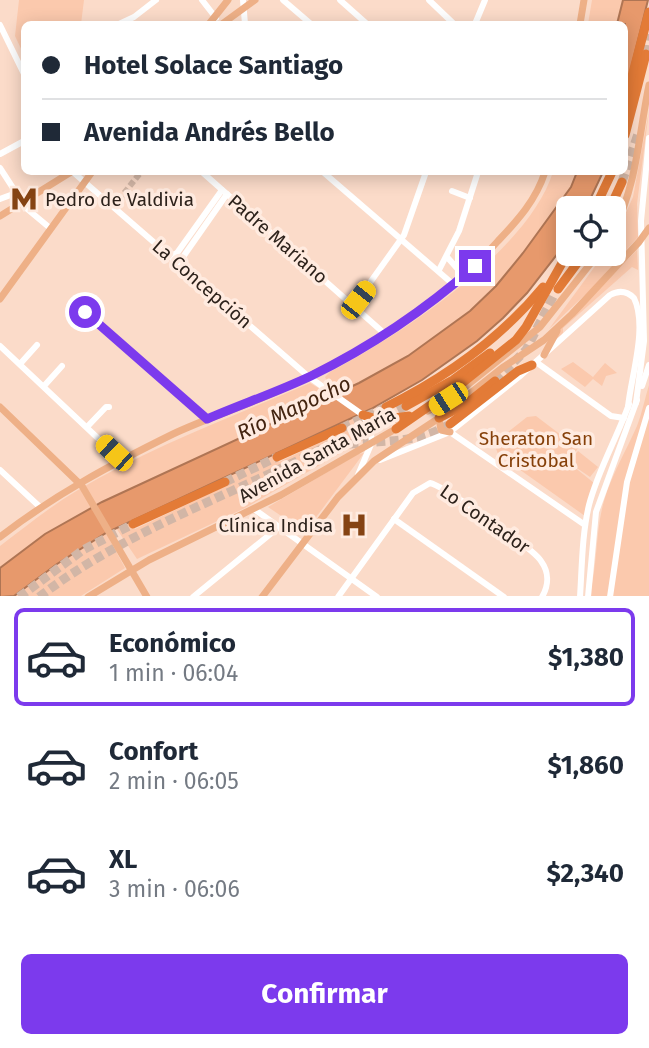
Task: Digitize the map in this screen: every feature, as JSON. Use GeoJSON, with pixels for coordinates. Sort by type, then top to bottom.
{"type":"FeatureCollection","features":[{"type":"Feature","properties":{"kind":"highway"},"geometry":{"type":"LineString","coordinates":[[628,92],[648,19]]}},
{"type":"Feature","properties":{"kind":"highway"},"geometry":{"type":"LineString","coordinates":[[628,123],[646,54]]}},
{"type":"Feature","properties":{"kind":"highway"},"geometry":{"type":"LineString","coordinates":[[600,196],[606,175]]}},
{"type":"Feature","properties":{"kind":"highway"},"geometry":{"type":"LineString","coordinates":[[601,196],[611,175]]}},
{"type":"Feature","properties":{"kind":"highway"},"geometry":{"type":"LineString","coordinates":[[616,196],[622,182]]}},
{"type":"Feature","properties":{"kind":"highway"},"geometry":{"type":"LineString","coordinates":[[386,407],[443,376],[497,334],[539,292],[559,266]]}},
{"type":"Feature","properties":{"kind":"highway"},"geometry":{"type":"LineString","coordinates":[[396,429],[461,384],[516,340],[561,266]]}},
{"type":"Feature","properties":{"kind":"highway"},"geometry":{"type":"LineString","coordinates":[[558,289],[575,266]]}},
{"type":"Feature","properties":{"kind":"highway"},"geometry":{"type":"LineString","coordinates":[[406,407],[464,372],[517,330]]}},
{"type":"Feature","properties":{"kind":"highway"},"geometry":{"type":"LineString","coordinates":[[450,428],[518,371],[534,364]]}},
{"type":"Feature","properties":{"kind":"highway"},"geometry":{"type":"LineString","coordinates":[[439,418],[466,404],[495,381]]}},
{"type":"Feature","properties":{"kind":"highway"},"geometry":{"type":"LineString","coordinates":[[363,414],[380,420],[414,415]]}},
{"type":"Feature","properties":{"kind":"highway"},"geometry":{"type":"LineString","coordinates":[[277,457],[342,428]]}},
{"type":"Feature","properties":{"kind":"highway"},"geometry":{"type":"LineString","coordinates":[[133,524],[225,482]]}},
{"type":"Feature","properties":{"kind":"main road"},"geometry":{"type":"LineString","coordinates":[[225,21],[243,4],[255,0]]}},
{"type":"Feature","properties":{"kind":"main road"},"geometry":{"type":"LineString","coordinates":[[580,21],[584,0]]}},
{"type":"Feature","properties":{"kind":"main road"},"geometry":{"type":"LineString","coordinates":[[212,21],[226,4]]}},
{"type":"Feature","properties":{"kind":"main road"},"geometry":{"type":"LineString","coordinates":[[626,197],[631,183],[649,85]]}},
{"type":"Feature","properties":{"kind":"main road"},"geometry":{"type":"LineString","coordinates":[[0,216],[67,175]]}},
{"type":"Feature","properties":{"kind":"main road"},"geometry":{"type":"LineString","coordinates":[[0,299],[89,175]]}},
{"type":"Feature","properties":{"kind":"main road"},"geometry":{"type":"LineString","coordinates":[[0,537],[79,482],[207,419],[309,377],[385,334],[464,276],[523,214],[535,195],[541,175]]}},
{"type":"Feature","properties":{"kind":"main road"},"geometry":{"type":"LineString","coordinates":[[263,596],[338,497],[369,465],[384,452],[439,418],[502,368],[539,343],[561,324],[648,230]]}},
{"type":"Feature","properties":{"kind":"main road","name":"Avenida Santa María"},"geometry":{"type":"LineString","coordinates":[[90,596],[132,569],[254,509],[457,393],[532,335],[589,266]]}},
{"type":"Feature","properties":{"kind":"main road"},"geometry":{"type":"LineString","coordinates":[[544,355],[561,324]]}},
{"type":"Feature","properties":{"kind":"main road"},"geometry":{"type":"LineString","coordinates":[[0,407],[79,482],[111,532],[146,596]]}},
{"type":"Feature","properties":{"kind":"main road"},"geometry":{"type":"LineString","coordinates":[[439,418],[441,430],[450,428]]}},
{"type":"Feature","properties":{"kind":"street"},"geometry":{"type":"LineString","coordinates":[[125,21],[156,0]]}},
{"type":"Feature","properties":{"kind":"street"},"geometry":{"type":"LineString","coordinates":[[202,0],[216,18]]}},
{"type":"Feature","properties":{"kind":"street"},"geometry":{"type":"LineString","coordinates":[[218,0],[226,4]]}},
{"type":"Feature","properties":{"kind":"street"},"geometry":{"type":"LineString","coordinates":[[283,0],[308,21]]}},
{"type":"Feature","properties":{"kind":"street"},"geometry":{"type":"LineString","coordinates":[[340,0],[364,21]]}},
{"type":"Feature","properties":{"kind":"street"},"geometry":{"type":"LineString","coordinates":[[429,0],[451,21]]}},
{"type":"Feature","properties":{"kind":"street"},"geometry":{"type":"LineString","coordinates":[[476,21],[485,0]]}},
{"type":"Feature","properties":{"kind":"street"},"geometry":{"type":"LineString","coordinates":[[0,25],[4,42],[21,69]]}},
{"type":"Feature","properties":{"kind":"street"},"geometry":{"type":"LineString","coordinates":[[636,403],[644,316],[640,221],[649,138]]}},
{"type":"Feature","properties":{"kind":"street"},"geometry":{"type":"LineString","coordinates":[[0,154],[21,143]]}},
{"type":"Feature","properties":{"kind":"street"},"geometry":{"type":"LineString","coordinates":[[0,168],[31,213],[50,228]]}},
{"type":"Feature","properties":{"kind":"street","name":"La Concepción"},"geometry":{"type":"LineString","coordinates":[[75,175],[309,377],[363,414]]}},
{"type":"Feature","properties":{"kind":"street","name":"Padre Mariano"},"geometry":{"type":"LineString","coordinates":[[205,175],[385,334]]}},
{"type":"Feature","properties":{"kind":"street"},"geometry":{"type":"LineString","coordinates":[[327,175],[454,285]]}},
{"type":"Feature","properties":{"kind":"street"},"geometry":{"type":"LineString","coordinates":[[354,305],[402,239],[425,175]]}},
{"type":"Feature","properties":{"kind":"street"},"geometry":{"type":"LineString","coordinates":[[439,270],[459,231],[477,175]]}},
{"type":"Feature","properties":{"kind":"street"},"geometry":{"type":"LineString","coordinates":[[452,191],[470,198]]}},
{"type":"Feature","properties":{"kind":"street"},"geometry":{"type":"LineString","coordinates":[[171,256],[184,249],[224,192]]}},
{"type":"Feature","properties":{"kind":"street"},"geometry":{"type":"LineString","coordinates":[[0,199],[16,193]]}},
{"type":"Feature","properties":{"kind":"street"},"geometry":{"type":"LineString","coordinates":[[182,266],[184,249]]}},
{"type":"Feature","properties":{"kind":"street"},"geometry":{"type":"LineString","coordinates":[[447,257],[464,276]]}},
{"type":"Feature","properties":{"kind":"street"},"geometry":{"type":"LineString","coordinates":[[587,596],[593,562],[596,512],[628,417],[637,350],[636,300],[627,293],[613,293],[534,364],[611,416],[628,417]]}},
{"type":"Feature","properties":{"kind":"street"},"geometry":{"type":"LineString","coordinates":[[85,312],[207,419]]}},
{"type":"Feature","properties":{"kind":"street"},"geometry":{"type":"LineString","coordinates":[[20,364],[37,345]]}},
{"type":"Feature","properties":{"kind":"street"},"geometry":{"type":"LineString","coordinates":[[0,346],[121,460]]}},
{"type":"Feature","properties":{"kind":"street"},"geometry":{"type":"LineString","coordinates":[[580,596],[585,525],[595,487],[618,431],[636,403],[649,365]]}},
{"type":"Feature","properties":{"kind":"street"},"geometry":{"type":"LineString","coordinates":[[44,386],[62,366]]}},
{"type":"Feature","properties":{"kind":"street"},"geometry":{"type":"LineString","coordinates":[[628,407],[641,369]]}},
{"type":"Feature","properties":{"kind":"street"},"geometry":{"type":"LineString","coordinates":[[552,374],[556,381],[613,422],[618,431]]}},
{"type":"Feature","properties":{"kind":"street"},"geometry":{"type":"LineString","coordinates":[[87,427],[109,407]]}},
{"type":"Feature","properties":{"kind":"street"},"geometry":{"type":"LineString","coordinates":[[611,596],[627,482],[649,408]]}},
{"type":"Feature","properties":{"kind":"street"},"geometry":{"type":"LineString","coordinates":[[359,475],[372,442],[370,428],[363,414]]}},
{"type":"Feature","properties":{"kind":"street"},"geometry":{"type":"LineString","coordinates":[[369,465],[450,428],[585,525]]}},
{"type":"Feature","properties":{"kind":"street"},"geometry":{"type":"LineString","coordinates":[[0,470],[40,507]]}},
{"type":"Feature","properties":{"kind":"street","name":"Lo Contador"},"geometry":{"type":"LineString","coordinates":[[339,596],[413,493],[425,484],[436,484],[538,557],[547,574],[547,588],[543,596]]}},
{"type":"Feature","properties":{"kind":"street"},"geometry":{"type":"LineString","coordinates":[[254,509],[376,596]]}},
{"type":"Feature","properties":{"kind":"street"},"geometry":{"type":"LineString","coordinates":[[394,519],[503,596]]}},
{"type":"Feature","properties":{"kind":"street"},"geometry":{"type":"LineString","coordinates":[[194,596],[279,527]]}},
{"type":"Feature","properties":{"kind":"street"},"geometry":{"type":"LineString","coordinates":[[583,559],[586,564],[593,562]]}},
{"type":"Feature","properties":{"kind":"street"},"geometry":{"type":"LineString","coordinates":[[581,574],[587,570],[591,575]]}},
{"type":"Feature","properties":{"kind":"green space"},"geometry":{"type":"Polygon","coordinates":[[[19,0],[84,0],[81,21],[21,21],[21,49],[15,36],[19,0]]]}},
{"type":"Feature","properties":{"kind":"green space"},"geometry":{"type":"Polygon","coordinates":[[[592,0],[646,0],[628,79],[628,21],[588,21],[592,0]]]}},
{"type":"Feature","properties":{"kind":"green space"},"geometry":{"type":"Polygon","coordinates":[[[649,111],[637,204],[638,237],[626,250],[626,212],[633,197],[649,111]]]}},
{"type":"Feature","properties":{"kind":"green space"},"geometry":{"type":"Polygon","coordinates":[[[552,175],[602,175],[592,196],[556,196],[556,257],[504,316],[458,354],[355,416],[367,438],[245,508],[137,559],[116,528],[106,534],[125,568],[81,596],[14,596],[82,547],[0,596],[58,526],[0,568],[0,546],[48,510],[78,490],[134,460],[310,383],[330,395],[99,504],[359,383],[339,391],[328,383],[325,377],[426,313],[490,260],[518,231],[539,202],[552,175]],[[340,423],[239,471],[275,454],[279,462],[343,432],[340,423]],[[223,477],[131,520],[135,529],[226,486],[223,477]]]}},
{"type":"Feature","properties":{"kind":"green space"},"geometry":{"type":"Polygon","coordinates":[[[637,250],[638,270],[632,267],[563,328],[563,333],[557,339],[560,329],[621,266],[626,266],[626,261],[637,250]]]}},
{"type":"Feature","properties":{"kind":"green space"},"geometry":{"type":"Polygon","coordinates":[[[595,266],[612,266],[592,288],[549,329],[595,266]]]}},
{"type":"Feature","properties":{"kind":"green space"},"geometry":{"type":"Polygon","coordinates":[[[573,362],[593,377],[605,363],[617,373],[606,376],[602,386],[593,379],[585,387],[561,369],[573,362]]]}},
{"type":"Feature","properties":{"kind":"green space"},"geometry":{"type":"Polygon","coordinates":[[[649,385],[649,596],[589,596],[604,501],[637,426],[649,385]]]}},
{"type":"Feature","properties":{"kind":"green space","name":"Sheraton San Cristobal"},"geometry":{"type":"Polygon","coordinates":[[[536,416],[578,448],[571,459],[578,451],[598,467],[590,477],[568,462],[594,483],[585,516],[498,454],[494,443],[527,417],[536,416]]]}},
{"type":"Feature","properties":{"kind":"green space"},"geometry":{"type":"Polygon","coordinates":[[[364,453],[305,532],[268,507],[358,454],[364,453]]]}},
{"type":"Feature","properties":{"kind":"shaded area"},"geometry":{"type":"Polygon","coordinates":[[[623,0],[648,0],[628,81],[628,21],[618,21],[623,0]]]}},
{"type":"Feature","properties":{"kind":"shaded area"},"geometry":{"type":"Polygon","coordinates":[[[576,175],[602,175],[592,196],[564,196],[576,175]]]}},
{"type":"Feature","properties":{"kind":"shaded area"},"geometry":{"type":"Polygon","coordinates":[[[556,208],[556,256],[503,318],[477,341],[422,380],[371,409],[106,533],[57,564],[14,596],[0,596],[0,568],[45,534],[102,502],[359,383],[408,356],[470,311],[496,286],[556,208]]]}},
{"type":"Feature","properties":{"kind":"tunnel"},"geometry":{"type":"LineString","coordinates":[[646,54],[649,34]]}},
{"type":"Feature","properties":{"kind":"tunnel"},"geometry":{"type":"LineString","coordinates":[[628,164],[638,134]]}},
{"type":"Feature","properties":{"kind":"tunnel"},"geometry":{"type":"LineString","coordinates":[[113,207],[139,175]]}},
{"type":"Feature","properties":{"kind":"tunnel"},"geometry":{"type":"LineString","coordinates":[[622,182],[624,175]]}},
{"type":"Feature","properties":{"kind":"tunnel"},"geometry":{"type":"LineString","coordinates":[[495,381],[526,350],[555,293]]}},
{"type":"Feature","properties":{"kind":"tunnel"},"geometry":{"type":"LineString","coordinates":[[40,596],[88,563],[140,534],[307,456],[406,406]]}},
{"type":"Feature","properties":{"kind":"tunnel"},"geometry":{"type":"LineString","coordinates":[[342,428],[386,407]]}},
{"type":"Feature","properties":{"kind":"tunnel"},"geometry":{"type":"LineString","coordinates":[[336,446],[407,439],[435,432],[448,425]]}},
{"type":"Feature","properties":{"kind":"tunnel"},"geometry":{"type":"LineString","coordinates":[[225,482],[277,457]]}},
{"type":"Feature","properties":{"kind":"tunnel"},"geometry":{"type":"LineString","coordinates":[[20,596],[83,550],[133,524]]}},
{"type":"Feature","properties":{"kind":"place","name":"Pedro de Valdivia"},"geometry":{"type":"Point","coordinates":[24,199]}},
{"type":"Feature","properties":{"kind":"place","name":"Clínica Indisa"},"geometry":{"type":"Point","coordinates":[354,525]}},
{"type":"Feature","properties":{"kind":"route"},"geometry":{"type":"LineString","coordinates":[[85,312],[207,419],[269,395],[346,357],[413,315],[475,266]]}},
{"type":"Feature","properties":{"kind":"water label","name":"Río Mapocho"},"geometry":{"type":"Point","coordinates":[294,408]}}]}
